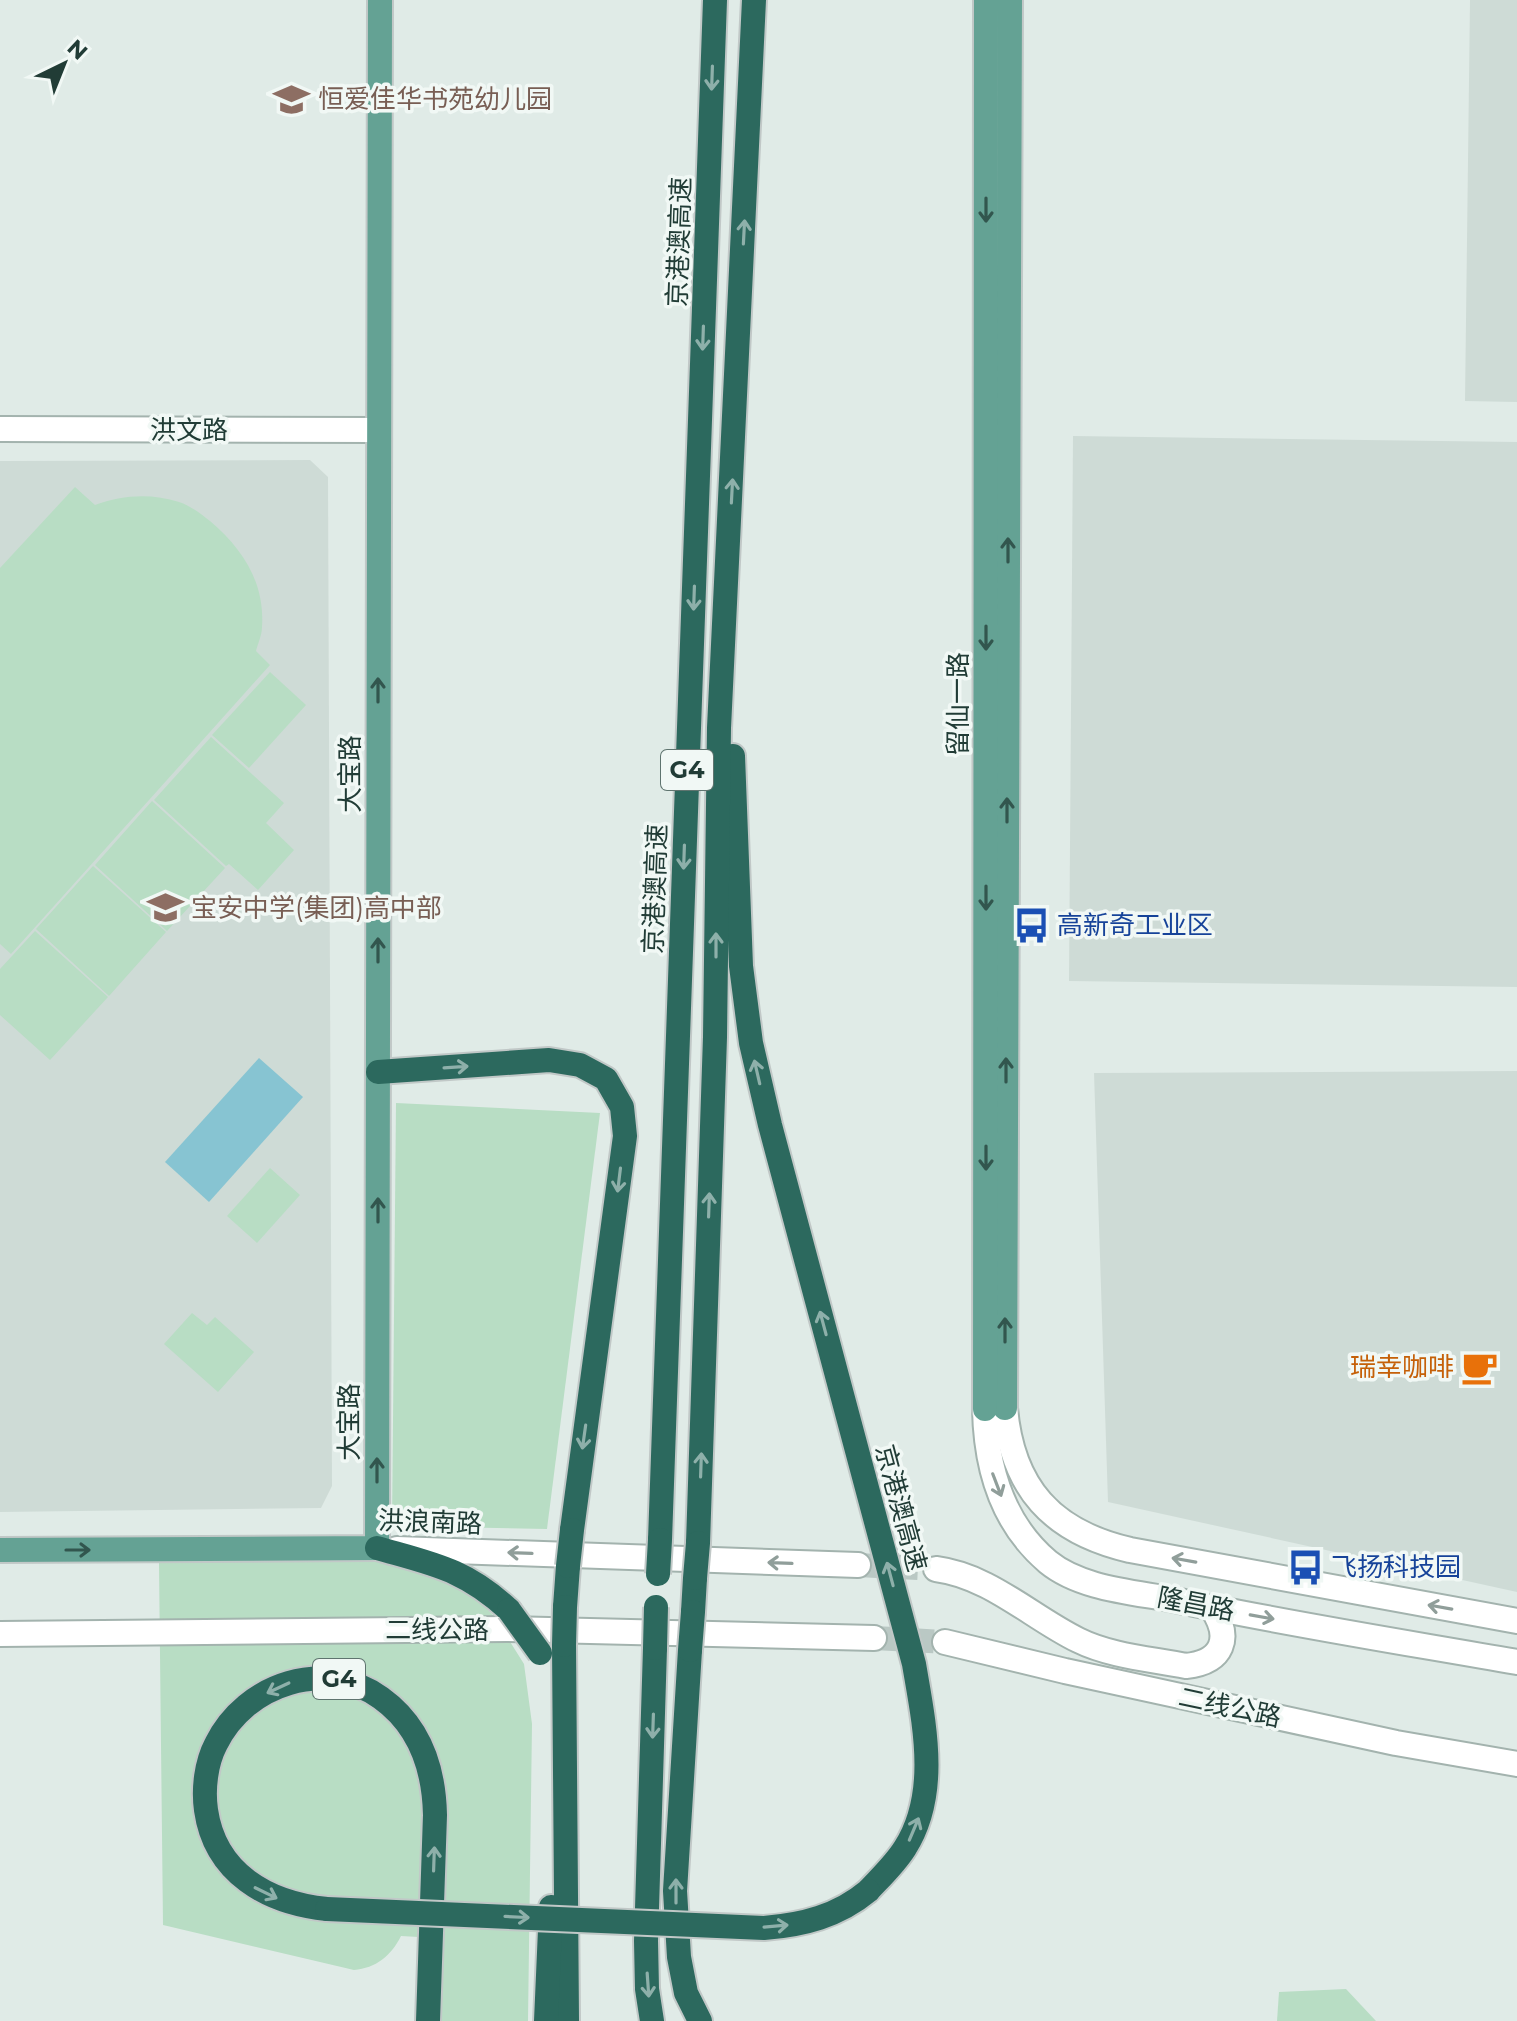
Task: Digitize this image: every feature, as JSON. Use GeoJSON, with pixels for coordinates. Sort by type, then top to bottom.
{"type":"FeatureCollection","features":[{"type":"Feature","properties":{"kind":"highway","name":"京港澳高速"},"geometry":{"type":"LineString","coordinates":[[652,2021],[647,1989],[646,1941],[656,1607],[715,0]]}},
{"type":"Feature","properties":{"kind":"highway","name":"京港澳高速"},"geometry":{"type":"LineString","coordinates":[[700,2021],[686,1993],[679,1957],[675,1891],[698,1543],[715,1037],[719,728],[754,0]]}},
{"type":"Feature","properties":{"kind":"highway","name":"京港澳高速"},"geometry":{"type":"LineString","coordinates":[[428,2021],[435,1815],[433,1783],[427,1759],[411,1728],[380,1697],[351,1682],[315,1677],[296,1680],[272,1690],[232,1721],[212,1752],[205,1801],[214,1841],[228,1864],[260,1891],[281,1900],[327,1909],[764,1928],[796,1924],[847,1906],[868,1891],[906,1847],[918,1820],[925,1791],[926,1733],[914,1664],[774,1141],[751,1043],[741,966],[727,597]]}},
{"type":"Feature","properties":{"kind":"highway"},"geometry":{"type":"LineString","coordinates":[[378,1072],[549,1060],[580,1065],[606,1079],[622,1107],[625,1136],[572,1530],[565,1607],[567,2021]]}},
{"type":"Feature","properties":{"kind":"highway"},"geometry":{"type":"LineString","coordinates":[[377,1548],[463,1575],[480,1585],[509,1610],[540,1653],[550,1676],[553,1701],[551,1908],[546,2021]]}},
{"type":"Feature","properties":{"kind":"main road","name":"大宝路"},"geometry":{"type":"LineString","coordinates":[[377,1548],[380,0]]}},
{"type":"Feature","properties":{"kind":"main road","name":"留仙一路"},"geometry":{"type":"LineString","coordinates":[[986,0],[995,1408]]}},
{"type":"Feature","properties":{"kind":"main road","name":"留仙一路"},"geometry":{"type":"LineString","coordinates":[[995,1408],[1010,0]]}},
{"type":"Feature","properties":{"kind":"main road","name":"洪浪南路"},"geometry":{"type":"LineString","coordinates":[[0,1550],[377,1548]]}},
{"type":"Feature","properties":{"kind":"street","name":"洪文路"},"geometry":{"type":"LineString","coordinates":[[0,429],[379,430]]}},
{"type":"Feature","properties":{"kind":"street","name":"隆昌路"},"geometry":{"type":"LineString","coordinates":[[995,1408],[986,1436],[994,1481],[1017,1527],[1049,1563],[1084,1581],[1212,1608],[1517,1662]]}},
{"type":"Feature","properties":{"kind":"street","name":"隆昌路"},"geometry":{"type":"LineString","coordinates":[[995,1408],[1024,1478],[1055,1516],[1087,1538],[1130,1550],[1517,1621]]}},
{"type":"Feature","properties":{"kind":"street","name":"洪浪南路"},"geometry":{"type":"LineString","coordinates":[[377,1548],[858,1565]]}},
{"type":"Feature","properties":{"kind":"street"},"geometry":{"type":"LineString","coordinates":[[936,1569],[953,1572],[984,1585],[1081,1642],[1104,1650],[1186,1666],[1211,1659],[1220,1649],[1223,1629],[1212,1608]]}},
{"type":"Feature","properties":{"kind":"street","name":"二线公路"},"geometry":{"type":"LineString","coordinates":[[0,1634],[506,1629],[874,1638]]}},
{"type":"Feature","properties":{"kind":"street","name":"二线公路"},"geometry":{"type":"LineString","coordinates":[[945,1642],[1381,1740],[1517,1764]]}},
{"type":"Feature","properties":{"kind":"shaded area"},"geometry":{"type":"Polygon","coordinates":[[[1470,0],[1517,0],[1517,402],[1465,401],[1470,0]]]}},
{"type":"Feature","properties":{"kind":"shaded area"},"geometry":{"type":"Polygon","coordinates":[[[1073,436],[1517,442],[1517,987],[1069,981],[1073,436]]]}},
{"type":"Feature","properties":{"kind":"shaded area","name":"宝安中学(集团)高中部"},"geometry":{"type":"Polygon","coordinates":[[[310,460],[328,477],[332,1486],[321,1508],[0,1512],[0,461],[310,460]]]}},
{"type":"Feature","properties":{"kind":"shaded area"},"geometry":{"type":"Polygon","coordinates":[[[1517,1071],[1517,1592],[1108,1502],[1094,1073],[1517,1071]]]}},
{"type":"Feature","properties":{"kind":"green space"},"geometry":{"type":"Polygon","coordinates":[[[75,487],[95,505],[137,496],[158,497],[188,506],[210,521],[242,555],[256,582],[262,630],[256,651],[270,665],[11,954],[0,944],[0,568],[75,487]]]}},
{"type":"Feature","properties":{"kind":"green space"},"geometry":{"type":"Polygon","coordinates":[[[270,672],[306,705],[249,768],[212,735],[270,672]]]}},
{"type":"Feature","properties":{"kind":"green space"},"geometry":{"type":"Polygon","coordinates":[[[211,737],[284,803],[266,823],[294,850],[258,890],[229,864],[226,866],[154,800],[211,737]]]}},
{"type":"Feature","properties":{"kind":"green space"},"geometry":{"type":"Polygon","coordinates":[[[152,801],[225,868],[167,931],[95,865],[152,801]]]}},
{"type":"Feature","properties":{"kind":"green space"},"geometry":{"type":"Polygon","coordinates":[[[93,866],[166,932],[109,996],[36,929],[93,866]]]}},
{"type":"Feature","properties":{"kind":"green space"},"geometry":{"type":"Polygon","coordinates":[[[35,931],[108,997],[50,1060],[0,1015],[0,969],[35,931]]]}},
{"type":"Feature","properties":{"kind":"green space"},"geometry":{"type":"Polygon","coordinates":[[[396,1103],[600,1113],[547,1529],[392,1526],[396,1103]]]}},
{"type":"Feature","properties":{"kind":"green space"},"geometry":{"type":"Polygon","coordinates":[[[270,1168],[300,1195],[257,1243],[227,1216],[270,1168]]]}},
{"type":"Feature","properties":{"kind":"green space"},"geometry":{"type":"Polygon","coordinates":[[[192,1313],[207,1325],[215,1317],[254,1352],[218,1392],[164,1344],[192,1313]]]}},
{"type":"Feature","properties":{"kind":"green space"},"geometry":{"type":"Polygon","coordinates":[[[380,1557],[463,1585],[494,1616],[524,1664],[532,1724],[528,2021],[436,2021],[436,1938],[401,1936],[382,1960],[354,1970],[163,1925],[159,1563],[380,1557]]]}},
{"type":"Feature","properties":{"kind":"green space"},"geometry":{"type":"Polygon","coordinates":[[[1346,1989],[1376,2021],[1277,2021],[1279,1992],[1346,1989]]]}},
{"type":"Feature","properties":{"kind":"water"},"geometry":{"type":"Polygon","coordinates":[[[259,1058],[303,1097],[209,1202],[165,1162],[259,1058]]]}},
{"type":"Feature","properties":{"kind":"tunnel"},"geometry":{"type":"LineString","coordinates":[[858,1565],[936,1569]]}},
{"type":"Feature","properties":{"kind":"tunnel"},"geometry":{"type":"LineString","coordinates":[[874,1638],[945,1642]]}},
{"type":"Feature","properties":{"kind":"place","name":"恒爱佳华书苑幼儿园"},"geometry":{"type":"Point","coordinates":[292,99]}},
{"type":"Feature","properties":{"kind":"place","name":"宝安中学(集团)高中部"},"geometry":{"type":"Point","coordinates":[165,908]}},
{"type":"Feature","properties":{"kind":"place","name":"高新奇工业区"},"geometry":{"type":"Point","coordinates":[1031,925]}},
{"type":"Feature","properties":{"kind":"place","name":"瑞幸咖啡"},"geometry":{"type":"Point","coordinates":[1480,1367]}},
{"type":"Feature","properties":{"kind":"place","name":"飞扬科技园"},"geometry":{"type":"Point","coordinates":[1305,1567]}}]}
